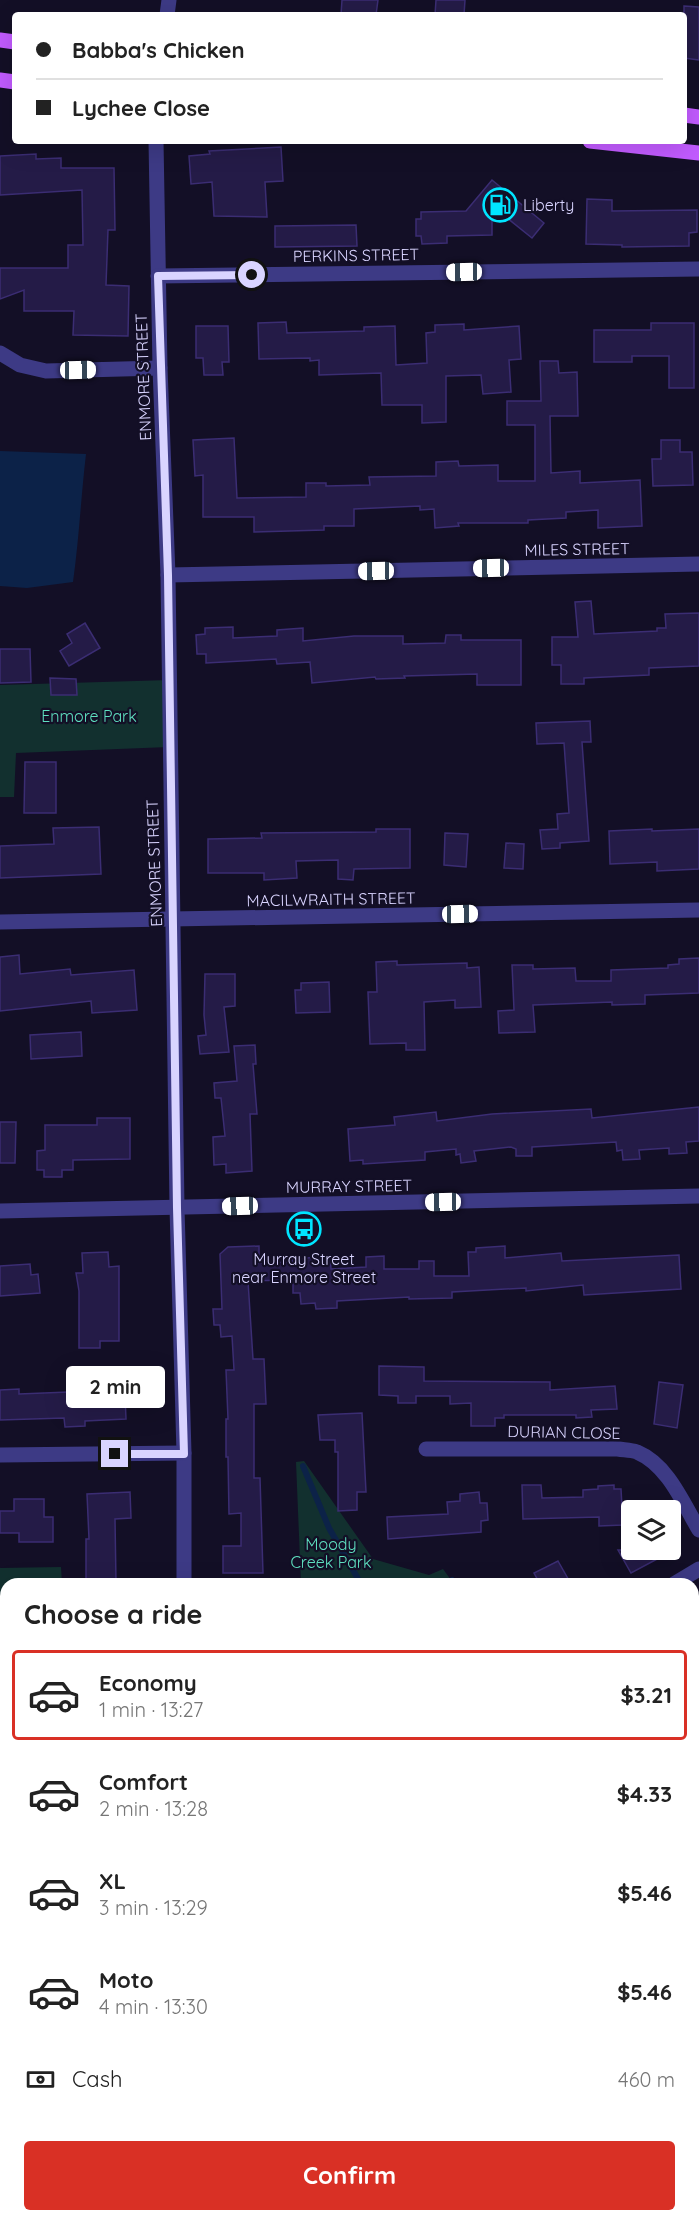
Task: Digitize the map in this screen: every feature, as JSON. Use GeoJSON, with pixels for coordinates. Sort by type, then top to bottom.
{"type":"FeatureCollection","features":[{"type":"Feature","properties":{"kind":"main road"},"geometry":{"type":"LineString","coordinates":[[617,144],[699,153]]}},
{"type":"Feature","properties":{"kind":"street","name":"ENMORE STREET"},"geometry":{"type":"LineString","coordinates":[[156,144],[160,368],[168,575],[177,1208],[184,1454],[184,1578]]}},
{"type":"Feature","properties":{"kind":"street","name":"PERKINS STREET"},"geometry":{"type":"LineString","coordinates":[[158,276],[699,269]]}},
{"type":"Feature","properties":{"kind":"street"},"geometry":{"type":"LineString","coordinates":[[0,353],[20,365],[46,371],[160,368]]}},
{"type":"Feature","properties":{"kind":"street","name":"MILES STREET"},"geometry":{"type":"LineString","coordinates":[[168,575],[699,564]]}},
{"type":"Feature","properties":{"kind":"street","name":"MACILWRAITH STREET"},"geometry":{"type":"LineString","coordinates":[[0,922],[699,910]]}},
{"type":"Feature","properties":{"kind":"street","name":"MURRAY STREET"},"geometry":{"type":"LineString","coordinates":[[0,1211],[699,1196]]}},
{"type":"Feature","properties":{"kind":"street","name":"DURIAN CLOSE"},"geometry":{"type":"LineString","coordinates":[[426,1449],[618,1449],[636,1452],[650,1460],[666,1475],[699,1530]]}},
{"type":"Feature","properties":{"kind":"street"},"geometry":{"type":"LineString","coordinates":[[0,1455],[184,1454]]}},
{"type":"Feature","properties":{"kind":"street"},"geometry":{"type":"LineString","coordinates":[[684,1578],[699,1569]]}},
{"type":"Feature","properties":{"kind":"green space","name":"Enmore Park"},"geometry":{"type":"Polygon","coordinates":[[[170,680],[169,747],[16,753],[14,797],[0,797],[0,685],[170,680]]]}},
{"type":"Feature","properties":{"kind":"green space","name":"Moody Creek Park"},"geometry":{"type":"Polygon","coordinates":[[[304,1461],[373,1559],[429,1575],[443,1569],[450,1578],[301,1578],[296,1462],[304,1461]]]}},
{"type":"Feature","properties":{"kind":"green space"},"geometry":{"type":"Polygon","coordinates":[[[61,1567],[62,1578],[0,1578],[0,1568],[61,1567]]]}},
{"type":"Feature","properties":{"kind":"water"},"geometry":{"type":"Polygon","coordinates":[[[0,451],[86,454],[73,582],[27,588],[0,586],[0,451]]]}},
{"type":"Feature","properties":{"kind":"building"},"geometry":{"type":"Polygon","coordinates":[[[342,0],[378,0],[376,12],[341,12],[342,0]]]}},
{"type":"Feature","properties":{"kind":"building"},"geometry":{"type":"Polygon","coordinates":[[[436,0],[465,0],[464,12],[435,12],[436,0]]]}},
{"type":"Feature","properties":{"kind":"building"},"geometry":{"type":"Polygon","coordinates":[[[684,6],[699,7],[699,60],[687,58],[687,12],[684,12],[684,6]]]}},
{"type":"Feature","properties":{"kind":"building"},"geometry":{"type":"Polygon","coordinates":[[[281,147],[283,181],[265,182],[267,217],[214,216],[212,182],[191,184],[189,156],[210,154],[209,151],[281,147]]]}},
{"type":"Feature","properties":{"kind":"building"},"geometry":{"type":"Polygon","coordinates":[[[36,154],[36,159],[61,158],[61,168],[114,168],[115,230],[108,230],[106,285],[129,286],[128,336],[73,335],[74,311],[24,311],[24,290],[0,299],[0,268],[68,268],[68,245],[83,245],[82,190],[0,195],[0,156],[36,154]]]}},
{"type":"Feature","properties":{"kind":"building"},"geometry":{"type":"Polygon","coordinates":[[[492,180],[544,223],[532,238],[492,206],[492,235],[447,236],[447,243],[422,244],[421,236],[416,236],[416,219],[421,219],[421,212],[466,211],[492,180]]]}},
{"type":"Feature","properties":{"kind":"building"},"geometry":{"type":"Polygon","coordinates":[[[587,199],[612,200],[612,211],[697,210],[697,232],[689,233],[689,246],[622,247],[622,245],[586,244],[587,199]]]}},
{"type":"Feature","properties":{"kind":"building"},"geometry":{"type":"Polygon","coordinates":[[[356,225],[357,246],[275,247],[275,226],[356,225]]]}},
{"type":"Feature","properties":{"kind":"building"},"geometry":{"type":"Polygon","coordinates":[[[286,322],[287,333],[364,331],[364,327],[395,326],[396,365],[427,363],[426,333],[435,332],[435,325],[464,324],[464,330],[519,326],[521,359],[509,360],[511,392],[483,394],[481,375],[446,376],[446,422],[422,423],[422,405],[382,405],[381,373],[319,375],[319,360],[310,361],[310,358],[259,359],[258,323],[286,322]]]}},
{"type":"Feature","properties":{"kind":"building"},"geometry":{"type":"Polygon","coordinates":[[[651,323],[694,323],[694,388],[669,388],[669,356],[632,356],[632,362],[594,362],[594,330],[651,330],[651,323]]]}},
{"type":"Feature","properties":{"kind":"building"},"geometry":{"type":"Polygon","coordinates":[[[196,326],[228,326],[229,362],[222,362],[223,375],[204,375],[203,358],[196,358],[196,326]]]}},
{"type":"Feature","properties":{"kind":"building"},"geometry":{"type":"Polygon","coordinates":[[[540,361],[558,361],[559,373],[577,372],[578,416],[550,416],[551,473],[580,471],[580,483],[640,480],[642,526],[598,528],[598,510],[566,512],[566,518],[528,520],[528,523],[458,523],[459,526],[435,528],[434,509],[420,510],[420,506],[354,509],[354,526],[324,526],[324,530],[254,532],[254,517],[203,517],[203,475],[195,476],[193,440],[234,438],[237,498],[306,497],[306,483],[326,483],[326,486],[370,485],[369,477],[436,476],[436,462],[458,461],[459,466],[498,465],[498,481],[535,481],[535,425],[507,425],[507,401],[541,401],[540,361]]]}},
{"type":"Feature","properties":{"kind":"building"},"geometry":{"type":"Polygon","coordinates":[[[661,440],[680,440],[680,452],[692,452],[693,485],[653,486],[652,459],[661,459],[661,440]]]}},
{"type":"Feature","properties":{"kind":"building"},"geometry":{"type":"Polygon","coordinates":[[[591,601],[594,634],[657,631],[657,628],[666,628],[665,614],[699,613],[699,666],[649,668],[649,675],[584,678],[584,684],[561,684],[561,665],[552,665],[552,637],[578,637],[575,602],[591,601]]]}},
{"type":"Feature","properties":{"kind":"building"},"geometry":{"type":"Polygon","coordinates":[[[85,623],[100,648],[69,666],[60,651],[72,643],[67,634],[85,623]]]}},
{"type":"Feature","properties":{"kind":"building"},"geometry":{"type":"Polygon","coordinates":[[[233,627],[233,638],[277,636],[277,630],[303,628],[303,641],[354,636],[403,636],[403,644],[445,643],[446,635],[461,635],[461,640],[521,640],[521,685],[477,685],[477,674],[376,679],[375,677],[312,683],[310,662],[277,664],[276,659],[206,663],[206,654],[197,654],[196,635],[205,634],[205,628],[233,627]]]}},
{"type":"Feature","properties":{"kind":"building"},"geometry":{"type":"Polygon","coordinates":[[[0,649],[30,649],[31,682],[0,683],[0,649]]]}},
{"type":"Feature","properties":{"kind":"building"},"geometry":{"type":"Polygon","coordinates":[[[50,678],[76,679],[77,695],[51,695],[50,678]]]}},
{"type":"Feature","properties":{"kind":"building"},"geometry":{"type":"Polygon","coordinates":[[[590,721],[591,742],[582,742],[589,841],[560,843],[560,848],[542,849],[540,830],[558,829],[557,814],[569,813],[564,743],[537,744],[536,723],[590,721]]]}},
{"type":"Feature","properties":{"kind":"building"},"geometry":{"type":"Polygon","coordinates":[[[25,762],[56,762],[56,813],[24,813],[25,762]]]}},
{"type":"Feature","properties":{"kind":"building"},"geometry":{"type":"Polygon","coordinates":[[[99,827],[101,874],[0,878],[0,846],[54,844],[53,828],[99,827]]]}},
{"type":"Feature","properties":{"kind":"building"},"geometry":{"type":"Polygon","coordinates":[[[376,829],[410,829],[410,868],[354,869],[353,880],[338,879],[338,860],[296,861],[297,878],[264,880],[264,873],[208,873],[208,839],[262,838],[261,833],[376,832],[376,829]]]}},
{"type":"Feature","properties":{"kind":"building"},"geometry":{"type":"Polygon","coordinates":[[[652,829],[652,831],[699,829],[699,869],[657,871],[657,862],[610,864],[609,831],[652,829]]]}},
{"type":"Feature","properties":{"kind":"building"},"geometry":{"type":"Polygon","coordinates":[[[445,833],[468,834],[466,867],[444,865],[445,833]]]}},
{"type":"Feature","properties":{"kind":"building"},"geometry":{"type":"Polygon","coordinates":[[[506,843],[524,844],[523,869],[504,868],[506,843]]]}},
{"type":"Feature","properties":{"kind":"building"},"geometry":{"type":"Polygon","coordinates":[[[19,955],[20,974],[70,969],[71,975],[134,970],[137,1010],[92,1013],[91,1001],[0,1011],[0,957],[19,955]]]}},
{"type":"Feature","properties":{"kind":"building"},"geometry":{"type":"Polygon","coordinates":[[[699,958],[699,993],[645,995],[645,1004],[612,1005],[612,1002],[533,1005],[535,1032],[499,1033],[498,1011],[514,1010],[512,965],[533,965],[533,969],[575,968],[576,981],[611,981],[611,970],[668,968],[668,965],[679,964],[679,959],[699,958]]]}},
{"type":"Feature","properties":{"kind":"building"},"geometry":{"type":"Polygon","coordinates":[[[397,961],[397,965],[467,963],[467,968],[479,967],[481,1007],[455,1008],[455,1000],[424,1002],[425,1050],[406,1050],[406,1043],[370,1044],[368,992],[377,992],[376,962],[397,961]]]}},
{"type":"Feature","properties":{"kind":"building"},"geometry":{"type":"Polygon","coordinates":[[[205,974],[235,974],[235,1006],[224,1007],[229,1052],[200,1054],[198,1036],[206,1035],[205,974]]]}},
{"type":"Feature","properties":{"kind":"building"},"geometry":{"type":"Polygon","coordinates":[[[329,982],[330,1012],[296,1013],[295,990],[301,990],[301,983],[329,982]]]}},
{"type":"Feature","properties":{"kind":"building"},"geometry":{"type":"Polygon","coordinates":[[[81,1032],[82,1056],[31,1059],[30,1035],[81,1032]]]}},
{"type":"Feature","properties":{"kind":"building"},"geometry":{"type":"Polygon","coordinates":[[[255,1045],[256,1064],[253,1064],[257,1114],[250,1114],[252,1171],[226,1173],[226,1164],[214,1165],[213,1137],[225,1136],[221,1098],[215,1098],[214,1083],[237,1081],[234,1046],[255,1045]]]}},
{"type":"Feature","properties":{"kind":"building"},"geometry":{"type":"Polygon","coordinates":[[[699,1107],[699,1141],[686,1142],[687,1153],[669,1154],[669,1148],[639,1150],[640,1159],[623,1160],[622,1150],[617,1151],[616,1142],[532,1147],[532,1156],[516,1156],[516,1149],[511,1147],[474,1151],[476,1161],[461,1163],[460,1154],[456,1155],[456,1149],[425,1152],[425,1160],[363,1164],[363,1160],[350,1161],[348,1129],[395,1125],[394,1117],[436,1112],[437,1121],[492,1114],[591,1109],[592,1118],[699,1107]]]}},
{"type":"Feature","properties":{"kind":"building"},"geometry":{"type":"Polygon","coordinates":[[[97,1118],[130,1118],[130,1159],[73,1160],[73,1170],[62,1170],[62,1177],[44,1177],[44,1170],[37,1170],[37,1151],[45,1150],[45,1125],[97,1125],[97,1118]]]}},
{"type":"Feature","properties":{"kind":"building"},"geometry":{"type":"Polygon","coordinates":[[[0,1122],[16,1122],[15,1163],[0,1163],[0,1122]]]}},
{"type":"Feature","properties":{"kind":"building"},"geometry":{"type":"Polygon","coordinates":[[[259,1246],[259,1263],[292,1262],[292,1260],[330,1255],[331,1269],[366,1267],[366,1257],[384,1256],[384,1269],[419,1269],[419,1261],[434,1261],[434,1276],[469,1276],[468,1252],[476,1252],[476,1248],[505,1246],[505,1258],[561,1253],[562,1261],[679,1255],[681,1289],[584,1295],[583,1285],[526,1291],[526,1288],[452,1292],[452,1298],[409,1299],[409,1297],[337,1301],[337,1308],[316,1309],[315,1303],[301,1304],[300,1293],[293,1293],[293,1280],[248,1281],[253,1359],[264,1359],[266,1404],[254,1404],[254,1478],[260,1478],[263,1573],[223,1573],[223,1546],[241,1546],[241,1513],[229,1514],[228,1457],[226,1457],[226,1419],[228,1419],[226,1370],[234,1370],[232,1336],[221,1337],[220,1325],[214,1325],[213,1309],[222,1309],[220,1254],[228,1247],[259,1246]]]}},
{"type":"Feature","properties":{"kind":"building"},"geometry":{"type":"Polygon","coordinates":[[[108,1252],[109,1267],[119,1266],[119,1341],[100,1341],[100,1348],[79,1348],[79,1291],[76,1273],[83,1273],[82,1253],[108,1252]]]}},
{"type":"Feature","properties":{"kind":"building"},"geometry":{"type":"Polygon","coordinates":[[[30,1264],[31,1275],[38,1274],[40,1293],[0,1296],[0,1266],[30,1264]]]}},
{"type":"Feature","properties":{"kind":"building"},"geometry":{"type":"Polygon","coordinates":[[[379,1366],[424,1367],[424,1381],[550,1382],[550,1390],[615,1386],[617,1409],[591,1410],[592,1417],[576,1418],[576,1415],[504,1415],[504,1418],[495,1418],[495,1426],[471,1426],[471,1403],[450,1404],[450,1396],[416,1396],[416,1403],[398,1403],[398,1396],[379,1395],[379,1366]]]}},
{"type":"Feature","properties":{"kind":"building"},"geometry":{"type":"Polygon","coordinates":[[[124,1371],[126,1419],[85,1421],[85,1426],[65,1427],[64,1418],[0,1420],[0,1390],[19,1389],[19,1394],[94,1391],[94,1389],[105,1388],[104,1372],[124,1371]]]}},
{"type":"Feature","properties":{"kind":"building"},"geometry":{"type":"Polygon","coordinates":[[[659,1382],[683,1385],[677,1428],[654,1424],[659,1382]]]}},
{"type":"Feature","properties":{"kind":"building"},"geometry":{"type":"Polygon","coordinates":[[[362,1413],[366,1492],[357,1492],[357,1510],[338,1511],[338,1452],[335,1452],[335,1440],[320,1440],[318,1415],[362,1413]]]}},
{"type":"Feature","properties":{"kind":"building"},"geometry":{"type":"Polygon","coordinates":[[[522,1485],[541,1485],[542,1498],[583,1497],[583,1490],[598,1489],[598,1486],[614,1485],[614,1489],[621,1489],[621,1525],[599,1526],[599,1517],[523,1519],[522,1485]]]}},
{"type":"Feature","properties":{"kind":"building"},"geometry":{"type":"Polygon","coordinates":[[[130,1492],[131,1518],[115,1519],[116,1578],[86,1578],[86,1539],[89,1539],[87,1494],[130,1492]]]}},
{"type":"Feature","properties":{"kind":"building"},"geometry":{"type":"Polygon","coordinates":[[[479,1492],[480,1503],[487,1503],[488,1520],[481,1521],[481,1532],[388,1539],[387,1517],[448,1514],[447,1502],[460,1501],[460,1494],[479,1492]]]}},
{"type":"Feature","properties":{"kind":"building"},"geometry":{"type":"Polygon","coordinates":[[[14,1499],[44,1499],[44,1517],[53,1517],[53,1542],[19,1542],[19,1533],[0,1533],[0,1511],[14,1511],[14,1499]]]}},
{"type":"Feature","properties":{"kind":"building"},"geometry":{"type":"Polygon","coordinates":[[[624,1560],[655,1560],[631,1573],[624,1560]]]}},
{"type":"Feature","properties":{"kind":"building"},"geometry":{"type":"Polygon","coordinates":[[[558,1561],[568,1578],[537,1578],[534,1573],[558,1561]]]}},
{"type":"Feature","properties":{"kind":"waterway"},"geometry":{"type":"LineString","coordinates":[[303,1466],[329,1528],[358,1578]]}},
{"type":"Feature","properties":{"kind":"place","name":"Liberty"},"geometry":{"type":"Point","coordinates":[500,205]}},
{"type":"Feature","properties":{"kind":"place","name":"Murray Street near Enmore Street"},"geometry":{"type":"Point","coordinates":[304,1229]}},
{"type":"Feature","properties":{"kind":"route"},"geometry":{"type":"LineString","coordinates":[[115,1454],[184,1454],[177,1208],[168,575],[158,276],[252,275]]}}]}
